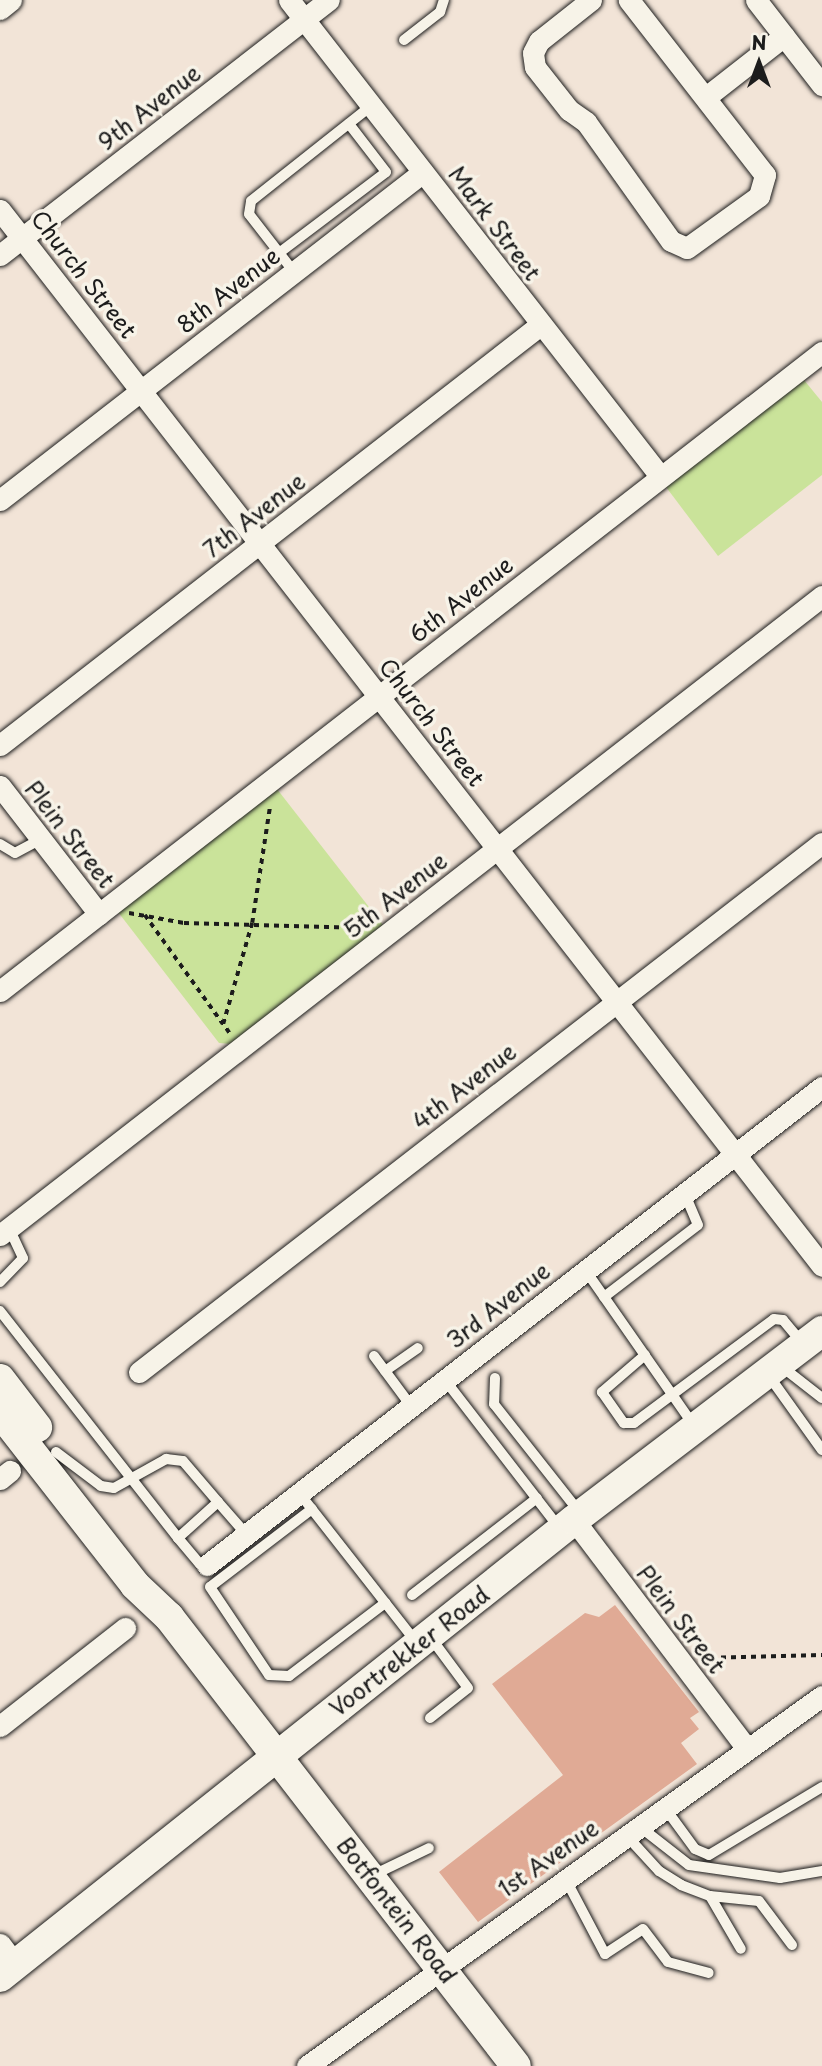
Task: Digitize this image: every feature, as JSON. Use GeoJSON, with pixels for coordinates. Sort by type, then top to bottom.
{"type":"FeatureCollection","features":[{"type":"Feature","properties":{"kind":"main road","name":"Voortrekker Road"},"geometry":{"type":"LineString","coordinates":[[5,1962],[813,1338]]}},
{"type":"Feature","properties":{"kind":"main road"},"geometry":{"type":"LineString","coordinates":[[0,1378],[149,1575],[166,1614]]}},
{"type":"Feature","properties":{"kind":"main road"},"geometry":{"type":"LineString","coordinates":[[0,1412],[135,1585],[166,1614]]}},
{"type":"Feature","properties":{"kind":"main road","name":"Botfontein Road"},"geometry":{"type":"LineString","coordinates":[[166,1614],[516,2066]]}},
{"type":"Feature","properties":{"kind":"street"},"geometry":{"type":"LineString","coordinates":[[0,9],[11,0]]}},
{"type":"Feature","properties":{"kind":"street","name":"Mark Street"},"geometry":{"type":"LineString","coordinates":[[289,0],[540,326],[660,476]]}},
{"type":"Feature","properties":{"kind":"street","name":"9th Avenue"},"geometry":{"type":"LineString","coordinates":[[0,255],[329,0]]}},
{"type":"Feature","properties":{"kind":"street"},"geometry":{"type":"LineString","coordinates":[[591,0],[539,41],[533,53],[535,67],[569,110],[586,122],[632,182],[639,202],[681,247],[698,243],[749,204],[765,182],[762,169],[629,0]]}},
{"type":"Feature","properties":{"kind":"street"},"geometry":{"type":"LineString","coordinates":[[756,0],[822,85]]}},
{"type":"Feature","properties":{"kind":"street"},"geometry":{"type":"LineString","coordinates":[[706,97],[784,36]]}},
{"type":"Feature","properties":{"kind":"street","name":"8th Avenue"},"geometry":{"type":"LineString","coordinates":[[0,500],[423,172]]}},
{"type":"Feature","properties":{"kind":"street","name":"Church Street"},"geometry":{"type":"LineString","coordinates":[[0,210],[822,1266]]}},
{"type":"Feature","properties":{"kind":"street","name":"7th Avenue"},"geometry":{"type":"LineString","coordinates":[[0,745],[540,326]]}},
{"type":"Feature","properties":{"kind":"street","name":"6th Avenue"},"geometry":{"type":"LineString","coordinates":[[0,991],[822,352]]}},
{"type":"Feature","properties":{"kind":"street","name":"5th Avenue"},"geometry":{"type":"LineString","coordinates":[[4,1232],[822,596]]}},
{"type":"Feature","properties":{"kind":"street","name":"Plein Street"},"geometry":{"type":"LineString","coordinates":[[0,786],[99,914]]}},
{"type":"Feature","properties":{"kind":"street","name":"4th Avenue"},"geometry":{"type":"LineString","coordinates":[[139,1372],[822,843]]}},
{"type":"Feature","properties":{"kind":"street","name":"3rd Avenue"},"geometry":{"type":"LineString","coordinates":[[207,1565],[246,1534],[305,1501],[411,1406],[822,1087]]}},
{"type":"Feature","properties":{"kind":"street","name":"Plein Street"},"geometry":{"type":"LineString","coordinates":[[572,1522],[747,1749]]}},
{"type":"Feature","properties":{"kind":"street"},"geometry":{"type":"LineString","coordinates":[[0,1726],[125,1628]]}},
{"type":"Feature","properties":{"kind":"street","name":"1st Avenue"},"geometry":{"type":"LineString","coordinates":[[313,2064],[565,1878],[822,1696]]}},
{"type":"Feature","properties":{"kind":"lane"},"geometry":{"type":"LineString","coordinates":[[404,40],[440,12],[444,0]]}},
{"type":"Feature","properties":{"kind":"lane"},"geometry":{"type":"LineString","coordinates":[[293,272],[249,214],[251,201],[371,106]]}},
{"type":"Feature","properties":{"kind":"lane"},"geometry":{"type":"LineString","coordinates":[[279,253],[386,172],[349,124]]}},
{"type":"Feature","properties":{"kind":"lane"},"geometry":{"type":"LineString","coordinates":[[0,844],[15,853],[41,839]]}},
{"type":"Feature","properties":{"kind":"lane"},"geometry":{"type":"LineString","coordinates":[[604,1297],[698,1226],[685,1194]]}},
{"type":"Feature","properties":{"kind":"lane"},"geometry":{"type":"LineString","coordinates":[[0,1282],[23,1258],[4,1232]]}},
{"type":"Feature","properties":{"kind":"lane"},"geometry":{"type":"LineString","coordinates":[[586,1270],[695,1428]]}},
{"type":"Feature","properties":{"kind":"lane"},"geometry":{"type":"LineString","coordinates":[[0,1311],[178,1538],[200,1564],[207,1565]]}},
{"type":"Feature","properties":{"kind":"lane"},"geometry":{"type":"LineString","coordinates":[[645,1355],[603,1389],[603,1397],[629,1423],[774,1318],[783,1320],[813,1338]]}},
{"type":"Feature","properties":{"kind":"lane"},"geometry":{"type":"LineString","coordinates":[[385,1371],[418,1348]]}},
{"type":"Feature","properties":{"kind":"lane"},"geometry":{"type":"LineString","coordinates":[[374,1356],[411,1406]]}},
{"type":"Feature","properties":{"kind":"lane"},"geometry":{"type":"LineString","coordinates":[[773,1368],[822,1398]]}},
{"type":"Feature","properties":{"kind":"lane"},"geometry":{"type":"LineString","coordinates":[[773,1368],[822,1450]]}},
{"type":"Feature","properties":{"kind":"lane"},"geometry":{"type":"LineString","coordinates":[[495,1378],[494,1404],[572,1522]]}},
{"type":"Feature","properties":{"kind":"lane"},"geometry":{"type":"LineString","coordinates":[[445,1380],[537,1498],[572,1522]]}},
{"type":"Feature","properties":{"kind":"lane"},"geometry":{"type":"LineString","coordinates":[[56,1452],[101,1486],[114,1488],[135,1481],[166,1459],[179,1459],[246,1534]]}},
{"type":"Feature","properties":{"kind":"lane"},"geometry":{"type":"LineString","coordinates":[[412,1595],[537,1498]]}},
{"type":"Feature","properties":{"kind":"lane"},"geometry":{"type":"LineString","coordinates":[[385,1603],[289,1676],[269,1675],[209,1587],[305,1501],[385,1603],[467,1688],[430,1718]]}},
{"type":"Feature","properties":{"kind":"lane"},"geometry":{"type":"LineString","coordinates":[[178,1538],[218,1502]]}},
{"type":"Feature","properties":{"kind":"lane"},"geometry":{"type":"LineString","coordinates":[[665,1808],[695,1849],[709,1855],[822,1787]]}},
{"type":"Feature","properties":{"kind":"lane"},"geometry":{"type":"LineString","coordinates":[[633,1830],[689,1865],[780,1878],[822,1871]]}},
{"type":"Feature","properties":{"kind":"lane"},"geometry":{"type":"LineString","coordinates":[[633,1830],[659,1871],[710,1896],[759,1901],[792,1945]]}},
{"type":"Feature","properties":{"kind":"lane"},"geometry":{"type":"LineString","coordinates":[[370,1876],[429,1848]]}},
{"type":"Feature","properties":{"kind":"lane"},"geometry":{"type":"LineString","coordinates":[[565,1878],[605,1954],[643,1929],[668,1962],[709,1973]]}},
{"type":"Feature","properties":{"kind":"lane"},"geometry":{"type":"LineString","coordinates":[[710,1896],[741,1949]]}},
{"type":"Feature","properties":{"kind":"path"},"geometry":{"type":"LineString","coordinates":[[223,1024],[252,923],[274,778]]}},
{"type":"Feature","properties":{"kind":"path"},"geometry":{"type":"LineString","coordinates":[[99,914],[144,913],[184,923],[252,923],[375,929],[384,937]]}},
{"type":"Feature","properties":{"kind":"path"},"geometry":{"type":"LineString","coordinates":[[144,913],[240,1049]]}},
{"type":"Feature","properties":{"kind":"path"},"geometry":{"type":"LineString","coordinates":[[678,1658],[822,1655]]}},
{"type":"Feature","properties":{"kind":"green space"},"geometry":{"type":"Polygon","coordinates":[[[804,380],[822,402],[822,475],[718,556],[666,487],[804,380]]]}},
{"type":"Feature","properties":{"kind":"green space"},"geometry":{"type":"Polygon","coordinates":[[[277,789],[383,925],[231,1044],[219,1043],[118,912],[277,789]]]}},
{"type":"Feature","properties":{"kind":"building"},"geometry":{"type":"Polygon","coordinates":[[[615,1605],[699,1712],[690,1718],[699,1729],[681,1743],[697,1764],[478,1922],[439,1872],[563,1775],[492,1684],[585,1613],[599,1617],[615,1605]]]}}]}
